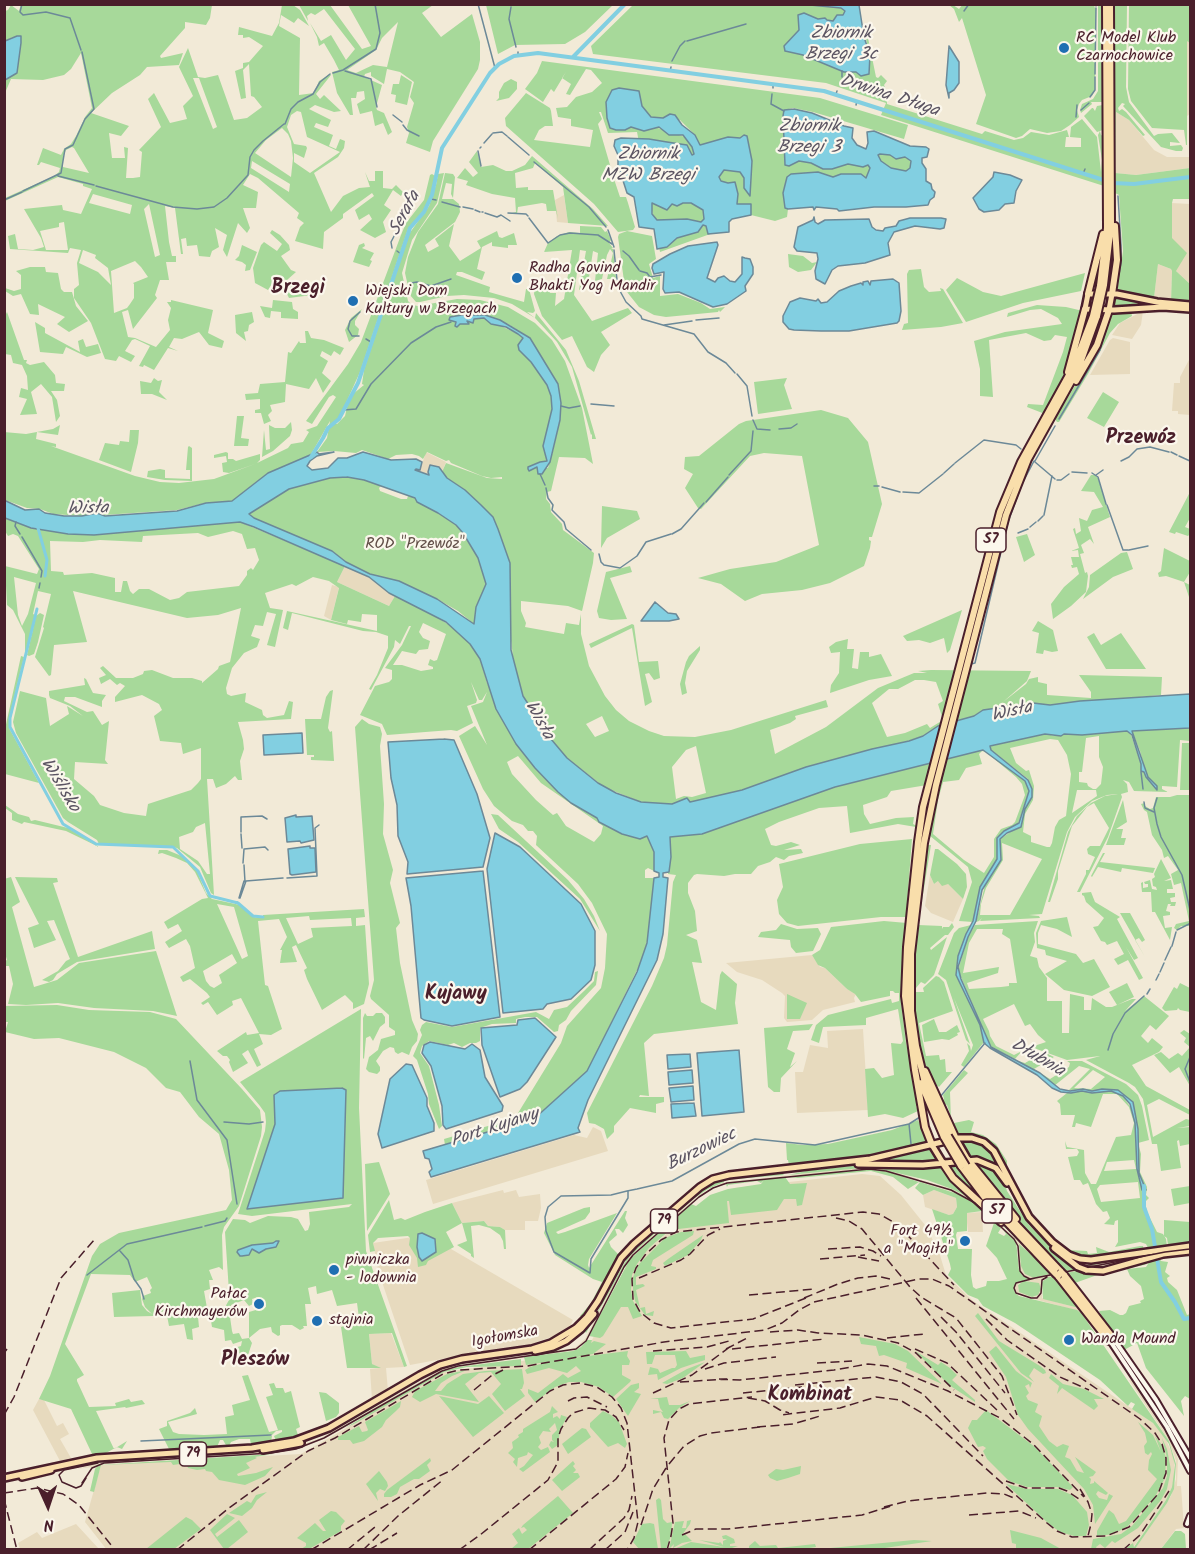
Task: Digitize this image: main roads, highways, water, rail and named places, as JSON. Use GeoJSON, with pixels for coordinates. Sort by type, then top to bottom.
{"type":"FeatureCollection","features":[{"type":"Feature","properties":{"kind":"highway","name":"S7"},"geometry":{"type":"LineString","coordinates":[[921,843],[972,642],[1012,497],[1028,459],[1084,355],[1102,286],[1110,247],[1108,4]]}},
{"type":"Feature","properties":{"kind":"highway","name":"S7"},"geometry":{"type":"LineString","coordinates":[[1102,286],[1109,192]]}},
{"type":"Feature","properties":{"kind":"highway"},"geometry":{"type":"LineString","coordinates":[[1109,192],[1117,256],[1112,294]]}},
{"type":"Feature","properties":{"kind":"highway"},"geometry":{"type":"LineString","coordinates":[[1088,294],[1103,236],[1107,204]]}},
{"type":"Feature","properties":{"kind":"highway"},"geometry":{"type":"LineString","coordinates":[[1064,392],[1085,309]]}},
{"type":"Feature","properties":{"kind":"highway"},"geometry":{"type":"LineString","coordinates":[[1064,392],[1093,355],[1109,310]]}},
{"type":"Feature","properties":{"kind":"highway","name":"S7"},"geometry":{"type":"LineString","coordinates":[[1064,392],[1021,462],[1005,497],[994,528],[964,644],[930,777],[905,975],[906,1008],[915,1054],[927,1096],[946,1137],[969,1164],[989,1203],[1060,1274],[1111,1339]]}},
{"type":"Feature","properties":{"kind":"highway"},"geometry":{"type":"LineString","coordinates":[[915,1054],[927,1096],[925,1127],[929,1146]]}},
{"type":"Feature","properties":{"kind":"highway"},"geometry":{"type":"LineString","coordinates":[[927,1096],[942,1109],[956,1139]]}},
{"type":"Feature","properties":{"kind":"highway"},"geometry":{"type":"LineString","coordinates":[[943,1163],[956,1180],[1037,1249]]}},
{"type":"Feature","properties":{"kind":"highway"},"geometry":{"type":"LineString","coordinates":[[969,1164],[1037,1249]]}},
{"type":"Feature","properties":{"kind":"main road"},"geometry":{"type":"LineString","coordinates":[[1088,294],[1112,294],[1191,307],[1085,309],[1088,294]]}},
{"type":"Feature","properties":{"kind":"main road"},"geometry":{"type":"LineString","coordinates":[[1109,310],[1112,294]]}},
{"type":"Feature","properties":{"kind":"main road"},"geometry":{"type":"LineString","coordinates":[[956,1139],[969,1164]]}},
{"type":"Feature","properties":{"kind":"main road","name":"Igołomska"},"geometry":{"type":"LineString","coordinates":[[4,1479],[97,1458],[252,1448],[309,1437],[440,1365],[462,1359],[537,1347],[564,1336],[591,1313],[621,1258],[630,1247],[694,1191],[712,1179],[739,1173],[870,1159],[956,1139]]}},
{"type":"Feature","properties":{"kind":"main road","name":"79"},"geometry":{"type":"LineString","coordinates":[[956,1139],[975,1139],[992,1149],[1028,1216],[1068,1255],[1091,1260],[1191,1251]]}},
{"type":"Feature","properties":{"kind":"main road"},"geometry":{"type":"LineString","coordinates":[[929,1146],[943,1163]]}},
{"type":"Feature","properties":{"kind":"main road","name":"Igołomska"},"geometry":{"type":"LineString","coordinates":[[4,1479],[94,1461],[268,1449],[300,1443],[331,1430],[441,1368],[469,1360],[542,1350],[566,1341],[590,1319],[622,1262],[631,1251],[692,1196],[712,1182],[736,1176],[856,1165],[943,1163]]}},
{"type":"Feature","properties":{"kind":"main road","name":"79"},"geometry":{"type":"LineString","coordinates":[[943,1163],[988,1163],[999,1171],[1028,1222],[1061,1255],[1078,1268],[1106,1270],[1155,1253],[1191,1246]]}},
{"type":"Feature","properties":{"kind":"main road","name":"S7"},"geometry":{"type":"LineString","coordinates":[[1111,1339],[1156,1400],[1191,1458]]}},
{"type":"Feature","properties":{"kind":"main road","name":"S7"},"geometry":{"type":"LineString","coordinates":[[1111,1339],[1167,1427],[1191,1471]]}},
{"type":"Feature","properties":{"kind":"main road"},"geometry":{"type":"LineString","coordinates":[[1187,1524],[1191,1516]]}},
{"type":"Feature","properties":{"kind":"water","name":"Zbiornik Brzegi 3c"},"geometry":{"type":"Polygon","coordinates":[[[810,5],[859,5],[864,37],[870,55],[869,74],[861,76],[856,72],[844,72],[803,55],[785,51],[784,46],[799,30],[798,15],[804,13],[818,19],[825,18],[833,21],[837,15],[843,15],[845,11],[841,8],[810,5]]]}},
{"type":"Feature","properties":{"kind":"water"},"geometry":{"type":"Polygon","coordinates":[[[21,36],[21,43],[17,73],[5,80],[5,41],[21,36]]]}},
{"type":"Feature","properties":{"kind":"water"},"geometry":{"type":"Polygon","coordinates":[[[949,46],[959,62],[959,83],[949,93],[949,98],[946,85],[949,46]]]}},
{"type":"Feature","properties":{"kind":"water","name":"Zbiornik MZW Brzegi"},"geometry":{"type":"Polygon","coordinates":[[[619,88],[639,91],[642,106],[651,117],[663,118],[670,114],[675,115],[682,125],[695,135],[700,145],[728,137],[747,136],[752,161],[750,196],[744,188],[744,178],[740,172],[724,170],[719,177],[721,181],[735,182],[738,194],[737,204],[751,204],[751,215],[732,219],[729,222],[729,232],[708,234],[706,226],[703,225],[698,232],[677,238],[667,247],[657,249],[654,229],[639,227],[634,197],[627,193],[618,165],[615,140],[621,138],[649,139],[687,145],[692,155],[694,154],[683,135],[669,135],[659,127],[644,131],[631,127],[625,130],[610,128],[606,102],[612,90],[619,88]],[[652,203],[652,214],[657,220],[687,219],[701,222],[704,219],[703,210],[691,203],[677,206],[672,204],[667,210],[652,203]]]}},
{"type":"Feature","properties":{"kind":"water","name":"Zbiornik Brzegi 3"},"geometry":{"type":"Polygon","coordinates":[[[794,109],[812,113],[853,128],[852,138],[857,145],[866,149],[867,132],[874,131],[910,146],[926,147],[929,149],[927,157],[922,158],[922,163],[926,169],[926,181],[931,184],[935,192],[934,197],[928,205],[906,207],[874,207],[839,211],[816,207],[814,210],[813,207],[785,208],[783,193],[787,177],[791,174],[818,172],[833,177],[841,174],[861,174],[866,178],[870,168],[868,165],[863,167],[848,164],[823,169],[811,163],[799,161],[789,166],[785,165],[784,110],[794,109]],[[878,155],[881,161],[891,168],[906,171],[910,168],[911,161],[905,157],[896,159],[890,155],[878,155]]]}},
{"type":"Feature","properties":{"kind":"water"},"geometry":{"type":"Polygon","coordinates":[[[994,172],[1022,180],[1016,191],[1014,203],[1005,204],[999,210],[984,212],[979,209],[973,198],[993,177],[994,172]]]}},
{"type":"Feature","properties":{"kind":"water"},"geometry":{"type":"Polygon","coordinates":[[[814,217],[818,224],[825,220],[869,219],[872,227],[883,231],[885,228],[896,226],[899,221],[910,218],[946,219],[944,228],[940,229],[915,226],[894,232],[888,243],[890,255],[865,263],[838,266],[832,270],[825,284],[816,279],[817,253],[797,251],[794,247],[798,227],[813,220],[814,217]]]}},
{"type":"Feature","properties":{"kind":"water"},"geometry":{"type":"Polygon","coordinates":[[[717,242],[707,278],[715,282],[724,276],[735,282],[742,274],[742,257],[750,259],[753,274],[745,286],[746,291],[727,304],[713,307],[679,292],[665,293],[663,289],[664,272],[654,274],[653,264],[688,246],[717,242]]]}},
{"type":"Feature","properties":{"kind":"water"},"geometry":{"type":"Polygon","coordinates":[[[893,279],[899,283],[901,311],[897,323],[849,331],[821,331],[789,329],[783,322],[783,316],[790,302],[800,298],[816,301],[818,299],[821,303],[827,302],[839,291],[851,286],[861,283],[863,285],[863,282],[868,281],[870,285],[871,281],[893,279]]]}},
{"type":"Feature","properties":{"kind":"water"},"geometry":{"type":"Polygon","coordinates":[[[485,315],[500,320],[530,338],[558,384],[561,403],[560,420],[550,462],[542,474],[538,474],[537,467],[529,471],[528,467],[547,461],[543,446],[552,409],[547,385],[531,362],[519,350],[518,345],[523,338],[506,327],[491,324],[484,318],[474,319],[473,323],[467,321],[469,324],[460,324],[457,327],[456,322],[449,320],[450,317],[485,315]]]}},
{"type":"Feature","properties":{"kind":"water","name":"Wisła"},"geometry":{"type":"Polygon","coordinates":[[[317,452],[319,454],[334,452],[317,456],[310,461],[307,466],[312,470],[328,468],[338,458],[347,458],[363,452],[391,460],[416,459],[422,462],[420,470],[415,470],[429,475],[430,465],[439,467],[447,478],[465,490],[493,517],[498,529],[510,563],[511,650],[523,696],[551,739],[567,758],[598,783],[616,793],[641,802],[672,804],[687,798],[690,802],[742,790],[806,767],[909,741],[923,736],[938,726],[974,716],[983,710],[1033,703],[1050,705],[1190,694],[1190,728],[1132,731],[1148,777],[1157,786],[1157,790],[1141,771],[1132,735],[1127,731],[1061,736],[1045,734],[990,746],[991,750],[1028,780],[1032,789],[1032,797],[1025,809],[1021,827],[1000,839],[1001,860],[982,890],[976,921],[958,967],[961,979],[991,1047],[1040,1073],[1060,1089],[1070,1091],[1118,1090],[1133,1102],[1138,1129],[1139,1173],[1146,1190],[1142,1190],[1137,1169],[1135,1123],[1130,1104],[1123,1096],[1111,1091],[1061,1092],[1052,1088],[1037,1075],[990,1048],[984,1043],[980,1025],[956,975],[958,956],[973,921],[980,887],[997,859],[997,838],[1004,831],[1019,823],[1029,791],[1025,781],[983,750],[835,787],[702,834],[670,837],[669,872],[663,873],[663,877],[668,878],[663,934],[657,960],[588,1100],[578,1128],[580,1132],[431,1177],[429,1172],[432,1169],[429,1159],[425,1158],[423,1151],[535,1118],[587,1071],[637,972],[647,943],[654,878],[659,877],[659,873],[654,871],[654,852],[647,836],[640,839],[622,834],[599,822],[597,818],[571,803],[535,768],[516,744],[496,709],[480,659],[470,644],[446,622],[389,593],[369,577],[240,522],[94,535],[68,534],[31,528],[5,518],[4,500],[25,510],[39,509],[45,513],[64,516],[97,513],[105,516],[177,511],[206,503],[232,501],[268,473],[317,452]],[[347,477],[330,478],[289,489],[249,514],[332,551],[346,562],[370,574],[399,581],[437,599],[474,624],[476,607],[486,584],[478,558],[463,533],[456,525],[417,502],[415,498],[364,480],[347,477]]]}},
{"type":"Feature","properties":{"kind":"water"},"geometry":{"type":"Polygon","coordinates":[[[655,602],[668,613],[676,614],[679,619],[641,621],[655,602]]]}},
{"type":"Feature","properties":{"kind":"water"},"geometry":{"type":"Polygon","coordinates":[[[302,733],[303,753],[264,755],[263,735],[302,733]]]}},
{"type":"Feature","properties":{"kind":"water"},"geometry":{"type":"Polygon","coordinates":[[[454,740],[477,794],[490,838],[483,867],[407,874],[408,862],[398,836],[397,805],[391,778],[388,742],[454,740]]]}},
{"type":"Feature","properties":{"kind":"water"},"geometry":{"type":"Polygon","coordinates":[[[296,815],[296,817],[312,816],[314,840],[301,843],[300,841],[287,842],[285,818],[296,815]]]}},
{"type":"Feature","properties":{"kind":"water"},"geometry":{"type":"Polygon","coordinates":[[[495,833],[520,847],[581,904],[595,931],[595,965],[591,980],[571,999],[547,1004],[543,1009],[503,1013],[487,869],[495,833]]]}},
{"type":"Feature","properties":{"kind":"water"},"geometry":{"type":"Polygon","coordinates":[[[310,846],[310,848],[315,848],[316,872],[290,874],[288,849],[310,846]]]}},
{"type":"Feature","properties":{"kind":"water"},"geometry":{"type":"Polygon","coordinates":[[[483,871],[500,1017],[452,1026],[424,1020],[421,1018],[411,906],[406,878],[483,871]]]}},
{"type":"Feature","properties":{"kind":"water"},"geometry":{"type":"Polygon","coordinates":[[[535,1018],[556,1037],[527,1082],[520,1089],[500,1097],[482,1045],[481,1028],[517,1025],[518,1020],[535,1018]]]}},
{"type":"Feature","properties":{"kind":"water"},"geometry":{"type":"Polygon","coordinates":[[[430,1042],[465,1049],[472,1044],[480,1050],[485,1077],[503,1106],[502,1111],[446,1129],[443,1125],[442,1106],[431,1066],[422,1053],[424,1045],[430,1042]]]}},
{"type":"Feature","properties":{"kind":"water"},"geometry":{"type":"Polygon","coordinates":[[[739,1050],[744,1112],[702,1116],[697,1053],[739,1050]]]}},
{"type":"Feature","properties":{"kind":"water"},"geometry":{"type":"Polygon","coordinates":[[[690,1054],[691,1067],[668,1069],[667,1055],[690,1054]]]}},
{"type":"Feature","properties":{"kind":"water"},"geometry":{"type":"Polygon","coordinates":[[[406,1064],[412,1065],[427,1098],[434,1131],[382,1148],[378,1134],[390,1079],[406,1064]]]}},
{"type":"Feature","properties":{"kind":"water"},"geometry":{"type":"Polygon","coordinates":[[[692,1070],[693,1083],[669,1085],[668,1072],[692,1070]]]}},
{"type":"Feature","properties":{"kind":"water"},"geometry":{"type":"Polygon","coordinates":[[[693,1086],[694,1100],[671,1102],[669,1088],[693,1086]]]}},
{"type":"Feature","properties":{"kind":"water"},"geometry":{"type":"Polygon","coordinates":[[[342,1088],[346,1090],[343,1198],[247,1209],[275,1124],[274,1095],[280,1091],[342,1088]]]}},
{"type":"Feature","properties":{"kind":"water"},"geometry":{"type":"Polygon","coordinates":[[[694,1103],[696,1116],[672,1118],[671,1104],[694,1103]]]}},
{"type":"Feature","properties":{"kind":"water"},"geometry":{"type":"Polygon","coordinates":[[[422,1233],[435,1239],[436,1252],[422,1261],[417,1247],[418,1234],[422,1233]]]}},
{"type":"Feature","properties":{"kind":"water"},"geometry":{"type":"Polygon","coordinates":[[[279,1241],[276,1247],[259,1253],[252,1249],[249,1255],[240,1256],[237,1252],[252,1245],[279,1241]]]}},
{"type":"Feature","properties":{"kind":"waterway"},"geometry":{"type":"LineString","coordinates":[[22,4],[20,12],[23,15],[46,12],[70,18],[81,50]]}},
{"type":"Feature","properties":{"kind":"waterway"},"geometry":{"type":"LineString","coordinates":[[333,73],[343,70],[376,49],[380,33],[375,4]]}},
{"type":"Feature","properties":{"kind":"waterway"},"geometry":{"type":"LineString","coordinates":[[478,4],[495,68]]}},
{"type":"Feature","properties":{"kind":"waterway","name":"Serafa"},"geometry":{"type":"LineString","coordinates":[[573,57],[625,4]]}},
{"type":"Feature","properties":{"kind":"waterway"},"geometry":{"type":"LineString","coordinates":[[964,11],[969,4]]}},
{"type":"Feature","properties":{"kind":"waterway"},"geometry":{"type":"LineString","coordinates":[[511,7],[509,19],[516,47]]}},
{"type":"Feature","properties":{"kind":"waterway"},"geometry":{"type":"LineString","coordinates":[[1095,74],[1096,8]]}},
{"type":"Feature","properties":{"kind":"waterway"},"geometry":{"type":"LineString","coordinates":[[687,41],[746,24]]}},
{"type":"Feature","properties":{"kind":"waterway"},"geometry":{"type":"LineString","coordinates":[[672,61],[685,41]]}},
{"type":"Feature","properties":{"kind":"waterway"},"geometry":{"type":"LineString","coordinates":[[23,191],[61,173],[65,149],[73,145],[85,119],[94,109],[82,52]]}},
{"type":"Feature","properties":{"kind":"waterway","name":"Drwina Długa"},"geometry":{"type":"LineString","coordinates":[[311,457],[328,428],[339,419],[358,383],[410,228],[424,212],[432,195],[442,148],[490,73],[499,64],[514,56],[538,53],[824,91],[1113,183],[1134,184],[1190,177]]}},
{"type":"Feature","properties":{"kind":"waterway","name":"Drwina Długa"},"geometry":{"type":"LineString","coordinates":[[670,71],[671,67]]}},
{"type":"Feature","properties":{"kind":"waterway"},"geometry":{"type":"LineString","coordinates":[[345,71],[371,79],[377,107]]}},
{"type":"Feature","properties":{"kind":"waterway"},"geometry":{"type":"LineString","coordinates":[[842,71],[842,77]]}},
{"type":"Feature","properties":{"kind":"waterway"},"geometry":{"type":"LineString","coordinates":[[285,124],[291,109],[298,102],[313,94],[320,82],[330,74]]}},
{"type":"Feature","properties":{"kind":"waterway"},"geometry":{"type":"LineString","coordinates":[[1090,97],[1095,90],[1095,77]]}},
{"type":"Feature","properties":{"kind":"waterway"},"geometry":{"type":"LineString","coordinates":[[772,94],[771,104],[784,111]]}},
{"type":"Feature","properties":{"kind":"waterway","name":"Drwina Długa"},"geometry":{"type":"LineString","coordinates":[[856,105],[857,101]]}},
{"type":"Feature","properties":{"kind":"waterway"},"geometry":{"type":"LineString","coordinates":[[1081,110],[1089,103]]}},
{"type":"Feature","properties":{"kind":"waterway"},"geometry":{"type":"LineString","coordinates":[[1076,117],[1077,105]]}},
{"type":"Feature","properties":{"kind":"waterway"},"geometry":{"type":"LineString","coordinates":[[393,115],[402,122]]}},
{"type":"Feature","properties":{"kind":"waterway"},"geometry":{"type":"LineString","coordinates":[[96,186],[173,207],[197,209],[214,207],[227,198],[248,175],[250,157],[254,150],[284,124]]}},
{"type":"Feature","properties":{"kind":"waterway"},"geometry":{"type":"LineString","coordinates":[[403,125],[407,130],[419,136]]}},
{"type":"Feature","properties":{"kind":"waterway"},"geometry":{"type":"LineString","coordinates":[[493,133],[502,132],[507,136]]}},
{"type":"Feature","properties":{"kind":"waterway"},"geometry":{"type":"LineString","coordinates":[[484,143],[492,134]]}},
{"type":"Feature","properties":{"kind":"waterway"},"geometry":{"type":"LineString","coordinates":[[508,137],[529,155]]}},
{"type":"Feature","properties":{"kind":"waterway"},"geometry":{"type":"LineString","coordinates":[[478,151],[481,166]]}},
{"type":"Feature","properties":{"kind":"waterway"},"geometry":{"type":"LineString","coordinates":[[534,162],[589,207],[606,227]]}},
{"type":"Feature","properties":{"kind":"waterway","name":"Drwina Długa"},"geometry":{"type":"LineString","coordinates":[[1083,174],[1085,169]]}},
{"type":"Feature","properties":{"kind":"waterway"},"geometry":{"type":"LineString","coordinates":[[58,176],[94,185]]}},
{"type":"Feature","properties":{"kind":"waterway"},"geometry":{"type":"LineString","coordinates":[[4,200],[22,192]]}},
{"type":"Feature","properties":{"kind":"waterway"},"geometry":{"type":"LineString","coordinates":[[1116,290],[1121,263],[1118,196]]}},
{"type":"Feature","properties":{"kind":"waterway","name":"Serafa"},"geometry":{"type":"LineString","coordinates":[[431,199],[436,200]]}},
{"type":"Feature","properties":{"kind":"waterway"},"geometry":{"type":"LineString","coordinates":[[442,202],[460,207]]}},
{"type":"Feature","properties":{"kind":"waterway"},"geometry":{"type":"LineString","coordinates":[[463,207],[473,209]]}},
{"type":"Feature","properties":{"kind":"waterway"},"geometry":{"type":"LineString","coordinates":[[475,210],[480,212]]}},
{"type":"Feature","properties":{"kind":"waterway"},"geometry":{"type":"LineString","coordinates":[[485,213],[497,217],[501,215]]}},
{"type":"Feature","properties":{"kind":"waterway"},"geometry":{"type":"LineString","coordinates":[[508,213],[528,216]]}},
{"type":"Feature","properties":{"kind":"waterway"},"geometry":{"type":"LineString","coordinates":[[501,215],[510,221]]}},
{"type":"Feature","properties":{"kind":"waterway"},"geometry":{"type":"LineString","coordinates":[[529,218],[548,243],[560,235],[570,233],[598,235],[612,244]]}},
{"type":"Feature","properties":{"kind":"waterway"},"geometry":{"type":"LineString","coordinates":[[392,248],[391,242],[401,223]]}},
{"type":"Feature","properties":{"kind":"waterway"},"geometry":{"type":"LineString","coordinates":[[608,230],[614,247]]}},
{"type":"Feature","properties":{"kind":"waterway"},"geometry":{"type":"LineString","coordinates":[[614,250],[620,291],[626,302],[642,319],[694,334],[708,352],[726,363],[735,373]]}},
{"type":"Feature","properties":{"kind":"waterway","name":"Serafa"},"geometry":{"type":"LineString","coordinates":[[397,251],[401,254]]}},
{"type":"Feature","properties":{"kind":"waterway"},"geometry":{"type":"LineString","coordinates":[[623,251],[639,270]]}},
{"type":"Feature","properties":{"kind":"waterway"},"geometry":{"type":"LineString","coordinates":[[640,271],[647,273],[650,277],[661,275]]}},
{"type":"Feature","properties":{"kind":"waterway"},"geometry":{"type":"LineString","coordinates":[[411,283],[417,282],[431,286],[451,279]]}},
{"type":"Feature","properties":{"kind":"waterway"},"geometry":{"type":"LineString","coordinates":[[388,290],[402,286]]}},
{"type":"Feature","properties":{"kind":"waterway"},"geometry":{"type":"LineString","coordinates":[[359,336],[352,336],[348,329],[350,321],[360,312]]}},
{"type":"Feature","properties":{"kind":"waterway"},"geometry":{"type":"LineString","coordinates":[[1059,419],[1100,350],[1111,314]]}},
{"type":"Feature","properties":{"kind":"waterway"},"geometry":{"type":"LineString","coordinates":[[696,320],[719,318]]}},
{"type":"Feature","properties":{"kind":"waterway"},"geometry":{"type":"LineString","coordinates":[[664,325],[692,321]]}},
{"type":"Feature","properties":{"kind":"waterway"},"geometry":{"type":"LineString","coordinates":[[344,410],[356,409],[371,384],[411,343],[436,327],[451,322]]}},
{"type":"Feature","properties":{"kind":"waterway","name":"Serafa"},"geometry":{"type":"LineString","coordinates":[[366,339],[371,342]]}},
{"type":"Feature","properties":{"kind":"waterway"},"geometry":{"type":"LineString","coordinates":[[737,374],[747,386],[752,416]]}},
{"type":"Feature","properties":{"kind":"waterway"},"geometry":{"type":"LineString","coordinates":[[591,404],[614,406]]}},
{"type":"Feature","properties":{"kind":"waterway"},"geometry":{"type":"LineString","coordinates":[[561,406],[569,408],[580,406]]}},
{"type":"Feature","properties":{"kind":"waterway"},"geometry":{"type":"LineString","coordinates":[[753,420],[757,429],[770,430]]}},
{"type":"Feature","properties":{"kind":"waterway"},"geometry":{"type":"LineString","coordinates":[[779,429],[791,428],[797,424]]}},
{"type":"Feature","properties":{"kind":"waterway"},"geometry":{"type":"LineString","coordinates":[[1035,461],[1055,426]]}},
{"type":"Feature","properties":{"kind":"waterway"},"geometry":{"type":"LineString","coordinates":[[729,475],[751,451],[753,431]]}},
{"type":"Feature","properties":{"kind":"waterway"},"geometry":{"type":"LineString","coordinates":[[955,463],[984,440],[1016,445],[1021,449]]}},
{"type":"Feature","properties":{"kind":"waterway"},"geometry":{"type":"LineString","coordinates":[[1121,461],[1137,449],[1150,447],[1169,452]]}},
{"type":"Feature","properties":{"kind":"waterway"},"geometry":{"type":"LineString","coordinates":[[1171,452],[1177,455]]}},
{"type":"Feature","properties":{"kind":"waterway"},"geometry":{"type":"LineString","coordinates":[[1179,456],[1190,461]]}},
{"type":"Feature","properties":{"kind":"waterway"},"geometry":{"type":"LineString","coordinates":[[971,664],[975,663],[1008,522],[1022,484],[1034,461]]}},
{"type":"Feature","properties":{"kind":"waterway"},"geometry":{"type":"LineString","coordinates":[[1035,462],[1055,479]]}},
{"type":"Feature","properties":{"kind":"waterway"},"geometry":{"type":"LineString","coordinates":[[944,473],[954,464]]}},
{"type":"Feature","properties":{"kind":"waterway"},"geometry":{"type":"LineString","coordinates":[[1096,475],[1103,470]]}},
{"type":"Feature","properties":{"kind":"waterway"},"geometry":{"type":"LineString","coordinates":[[1072,472],[1087,473]]}},
{"type":"Feature","properties":{"kind":"waterway"},"geometry":{"type":"LineString","coordinates":[[1092,473],[1098,477],[1106,504]]}},
{"type":"Feature","properties":{"kind":"waterway"},"geometry":{"type":"LineString","coordinates":[[540,474],[545,485]]}},
{"type":"Feature","properties":{"kind":"waterway"},"geometry":{"type":"LineString","coordinates":[[903,492],[919,493],[943,474]]}},
{"type":"Feature","properties":{"kind":"waterway"},"geometry":{"type":"LineString","coordinates":[[1057,480],[1069,474]]}},
{"type":"Feature","properties":{"kind":"waterway"},"geometry":{"type":"LineString","coordinates":[[1044,515],[1052,476]]}},
{"type":"Feature","properties":{"kind":"waterway"},"geometry":{"type":"LineString","coordinates":[[706,502],[728,477]]}},
{"type":"Feature","properties":{"kind":"waterway"},"geometry":{"type":"LineString","coordinates":[[874,486],[879,486]]}},
{"type":"Feature","properties":{"kind":"waterway"},"geometry":{"type":"LineString","coordinates":[[882,487],[900,492]]}},
{"type":"Feature","properties":{"kind":"waterway"},"geometry":{"type":"LineString","coordinates":[[546,488],[548,498],[553,505],[552,510],[564,522],[566,529],[591,550]]}},
{"type":"Feature","properties":{"kind":"waterway"},"geometry":{"type":"LineString","coordinates":[[672,534],[681,529],[704,503]]}},
{"type":"Feature","properties":{"kind":"waterway"},"geometry":{"type":"LineString","coordinates":[[1107,505],[1123,550],[1128,550]]}},
{"type":"Feature","properties":{"kind":"waterway"},"geometry":{"type":"LineString","coordinates":[[1038,521],[1043,516]]}},
{"type":"Feature","properties":{"kind":"waterway"},"geometry":{"type":"LineString","coordinates":[[16,522],[15,526],[20,534]]}},
{"type":"Feature","properties":{"kind":"waterway"},"geometry":{"type":"LineString","coordinates":[[1030,527],[1036,522]]}},
{"type":"Feature","properties":{"kind":"waterway","name":"Wiślisko"},"geometry":{"type":"LineString","coordinates":[[38,528],[47,560],[45,576]]}},
{"type":"Feature","properties":{"kind":"waterway"},"geometry":{"type":"LineString","coordinates":[[1018,533],[1028,529]]}},
{"type":"Feature","properties":{"kind":"waterway"},"geometry":{"type":"LineString","coordinates":[[599,554],[604,565],[620,568],[637,556],[646,542],[671,534]]}},
{"type":"Feature","properties":{"kind":"waterway"},"geometry":{"type":"LineString","coordinates":[[22,537],[42,571],[41,577]]}},
{"type":"Feature","properties":{"kind":"waterway"},"geometry":{"type":"LineString","coordinates":[[1129,550],[1148,546]]}},
{"type":"Feature","properties":{"kind":"waterway","name":"Wiślisko"},"geometry":{"type":"LineString","coordinates":[[39,588],[40,583]]}},
{"type":"Feature","properties":{"kind":"waterway","name":"Wiślisko"},"geometry":{"type":"LineString","coordinates":[[37,609],[10,718],[10,727],[63,824],[96,844],[173,847],[198,871],[210,896],[238,903],[253,916],[263,917]]}},
{"type":"Feature","properties":{"kind":"waterway"},"geometry":{"type":"LineString","coordinates":[[1141,772],[1143,789]]}},
{"type":"Feature","properties":{"kind":"waterway"},"geometry":{"type":"LineString","coordinates":[[1157,798],[1154,808],[1157,824],[1161,837],[1182,875],[1190,910]]}},
{"type":"Feature","properties":{"kind":"waterway"},"geometry":{"type":"LineString","coordinates":[[1144,802],[1145,808],[1154,812]]}},
{"type":"Feature","properties":{"kind":"waterway"},"geometry":{"type":"LineString","coordinates":[[241,832],[241,817],[262,816],[267,819]]}},
{"type":"Feature","properties":{"kind":"waterway"},"geometry":{"type":"LineString","coordinates":[[287,878],[317,876],[315,828],[319,825]]}},
{"type":"Feature","properties":{"kind":"waterway"},"geometry":{"type":"LineString","coordinates":[[241,834],[242,848]]}},
{"type":"Feature","properties":{"kind":"waterway"},"geometry":{"type":"LineString","coordinates":[[243,863],[244,849],[265,847],[268,850]]}},
{"type":"Feature","properties":{"kind":"waterway"},"geometry":{"type":"LineString","coordinates":[[244,865],[245,882]]}},
{"type":"Feature","properties":{"kind":"waterway"},"geometry":{"type":"LineString","coordinates":[[240,898],[246,881],[283,878]]}},
{"type":"Feature","properties":{"kind":"waterway"},"geometry":{"type":"LineString","coordinates":[[239,898],[244,881]]}},
{"type":"Feature","properties":{"kind":"waterway"},"geometry":{"type":"LineString","coordinates":[[1177,930],[1189,924]]}},
{"type":"Feature","properties":{"kind":"waterway"},"geometry":{"type":"LineString","coordinates":[[1172,946],[1176,932]]}},
{"type":"Feature","properties":{"kind":"waterway"},"geometry":{"type":"LineString","coordinates":[[1165,960],[1171,947]]}},
{"type":"Feature","properties":{"kind":"waterway"},"geometry":{"type":"LineString","coordinates":[[1160,972],[1164,963]]}},
{"type":"Feature","properties":{"kind":"waterway"},"geometry":{"type":"LineString","coordinates":[[1156,980],[1159,974]]}},
{"type":"Feature","properties":{"kind":"waterway"},"geometry":{"type":"LineString","coordinates":[[1147,994],[1150,989]]}},
{"type":"Feature","properties":{"kind":"waterway"},"geometry":{"type":"LineString","coordinates":[[1108,1050],[1113,1034],[1125,1013],[1144,996]]}},
{"type":"Feature","properties":{"kind":"waterway","name":"Burzowiec"},"geometry":{"type":"LineString","coordinates":[[940,1097],[985,1043]]}},
{"type":"Feature","properties":{"kind":"waterway"},"geometry":{"type":"LineString","coordinates":[[1190,1057],[1185,1069],[1190,1082]]}},
{"type":"Feature","properties":{"kind":"waterway"},"geometry":{"type":"LineString","coordinates":[[190,1061],[197,1100],[227,1140],[237,1204]]}},
{"type":"Feature","properties":{"kind":"waterway","name":"Burzowiec"},"geometry":{"type":"LineString","coordinates":[[628,1191],[628,1198],[591,1259],[590,1273],[554,1252],[546,1231],[545,1217],[548,1207],[561,1196],[611,1195],[627,1191],[672,1181],[739,1144],[755,1139],[815,1145],[909,1124],[920,1117]]}},
{"type":"Feature","properties":{"kind":"waterway"},"geometry":{"type":"LineString","coordinates":[[224,1122],[249,1124],[263,1122]]}},
{"type":"Feature","properties":{"kind":"waterway"},"geometry":{"type":"LineString","coordinates":[[909,1124],[911,1144]]}},
{"type":"Feature","properties":{"kind":"waterway","name":"Dłubnia"},"geometry":{"type":"LineString","coordinates":[[1144,1186],[1144,1207],[1152,1229],[1161,1282],[1184,1319],[1190,1318]]}},
{"type":"Feature","properties":{"kind":"waterway"},"geometry":{"type":"LineString","coordinates":[[205,1226],[225,1221],[227,1218]]}},
{"type":"Feature","properties":{"kind":"waterway"},"geometry":{"type":"LineString","coordinates":[[87,1275],[127,1244],[202,1227]]}},
{"type":"Feature","properties":{"kind":"waterway"},"geometry":{"type":"LineString","coordinates":[[120,1251],[128,1260],[144,1299]]}},
{"type":"Feature","properties":{"kind":"waterway"},"geometry":{"type":"LineString","coordinates":[[141,1441],[271,1435]]}},
{"type":"Feature","properties":{"kind":"tram line"},"geometry":{"type":"LineString","coordinates":[[82,1483],[92,1468],[104,1463],[271,1453],[296,1449],[324,1438],[442,1371],[458,1366],[576,1349],[586,1341],[624,1267],[633,1255],[699,1197],[727,1183],[869,1169],[886,1171],[951,1190],[975,1203],[1014,1239],[1018,1246],[1020,1271],[1030,1279],[1190,1249]]}},
{"type":"Feature","properties":{"kind":"tram line"},"geometry":{"type":"LineString","coordinates":[[1035,1278],[1016,1283],[1014,1288],[1016,1293],[1037,1298],[1041,1293],[1042,1280],[1047,1277]]}},
{"type":"Feature","properties":{"kind":"tram line"},"geometry":{"type":"LineString","coordinates":[[86,1478],[81,1486],[76,1488],[62,1482],[59,1475],[64,1470],[98,1463]]}},
{"type":"Feature","properties":{"kind":"railway"},"geometry":{"type":"LineString","coordinates":[[806,1298],[753,1319],[671,1328],[654,1323],[640,1312],[633,1299],[632,1279],[645,1255],[661,1240],[676,1232],[863,1212],[879,1214],[897,1224],[954,1285]]}},
{"type":"Feature","properties":{"kind":"railway"},"geometry":{"type":"LineString","coordinates":[[836,1218],[849,1221],[862,1229],[910,1287],[921,1297],[956,1318],[1002,1376],[1017,1415]]}},
{"type":"Feature","properties":{"kind":"railway"},"geometry":{"type":"LineString","coordinates":[[639,1278],[681,1260],[708,1235],[720,1229]]}},
{"type":"Feature","properties":{"kind":"railway"},"geometry":{"type":"LineString","coordinates":[[4,1415],[14,1397],[61,1278],[94,1240]]}},
{"type":"Feature","properties":{"kind":"railway"},"geometry":{"type":"LineString","coordinates":[[828,1249],[860,1247],[881,1256]]}},
{"type":"Feature","properties":{"kind":"railway"},"geometry":{"type":"LineString","coordinates":[[820,1259],[865,1255]]}},
{"type":"Feature","properties":{"kind":"railway"},"geometry":{"type":"LineString","coordinates":[[858,1257],[879,1261]]}},
{"type":"Feature","properties":{"kind":"railway"},"geometry":{"type":"LineString","coordinates":[[804,1298],[858,1278],[876,1276],[890,1279]]}},
{"type":"Feature","properties":{"kind":"railway"},"geometry":{"type":"LineString","coordinates":[[177,1550],[229,1508],[308,1451],[335,1438],[443,1374],[459,1370],[527,1366],[664,1342],[765,1330],[782,1323],[814,1302],[919,1279],[932,1279],[949,1286],[1140,1419],[1155,1433],[1162,1444],[1166,1458],[1166,1473],[1158,1494],[1129,1527],[1106,1536],[1072,1537],[1057,1531],[927,1416],[900,1400],[876,1397],[840,1408],[780,1415]]}},
{"type":"Feature","properties":{"kind":"railway"},"geometry":{"type":"LineString","coordinates":[[749,1295],[815,1289]]}},
{"type":"Feature","properties":{"kind":"railway"},"geometry":{"type":"LineString","coordinates":[[916,1298],[1014,1419]]}},
{"type":"Feature","properties":{"kind":"railway"},"geometry":{"type":"LineString","coordinates":[[941,1317],[956,1332],[1005,1393]]}},
{"type":"Feature","properties":{"kind":"railway"},"geometry":{"type":"LineString","coordinates":[[986,1319],[1007,1340],[1060,1377],[1089,1390]]}},
{"type":"Feature","properties":{"kind":"railway"},"geometry":{"type":"LineString","coordinates":[[770,1332],[798,1330],[862,1335],[898,1343],[916,1353],[954,1390]]}},
{"type":"Feature","properties":{"kind":"railway"},"geometry":{"type":"LineString","coordinates":[[887,1338],[924,1334]]}},
{"type":"Feature","properties":{"kind":"railway"},"geometry":{"type":"LineString","coordinates":[[726,1349],[749,1337]]}},
{"type":"Feature","properties":{"kind":"railway"},"geometry":{"type":"LineString","coordinates":[[732,1349],[825,1339]]}},
{"type":"Feature","properties":{"kind":"railway"},"geometry":{"type":"LineString","coordinates":[[653,1351],[707,1347],[729,1341]]}},
{"type":"Feature","properties":{"kind":"railway"},"geometry":{"type":"LineString","coordinates":[[653,1393],[692,1375],[731,1346]]}},
{"type":"Feature","properties":{"kind":"railway"},"geometry":{"type":"LineString","coordinates":[[4,1353],[7,1349]]}},
{"type":"Feature","properties":{"kind":"railway"},"geometry":{"type":"LineString","coordinates":[[915,1349],[947,1363],[998,1411]]}},
{"type":"Feature","properties":{"kind":"railway"},"geometry":{"type":"LineString","coordinates":[[705,1369],[724,1363],[776,1357]]}},
{"type":"Feature","properties":{"kind":"railway"},"geometry":{"type":"LineString","coordinates":[[817,1363],[852,1361]]}},
{"type":"Feature","properties":{"kind":"railway"},"geometry":{"type":"LineString","coordinates":[[719,1379],[740,1380],[868,1364],[887,1366],[948,1391],[1000,1418],[1033,1444],[1084,1497]]}},
{"type":"Feature","properties":{"kind":"railway"},"geometry":{"type":"LineString","coordinates":[[474,1390],[491,1376],[503,1370]]}},
{"type":"Feature","properties":{"kind":"railway"},"geometry":{"type":"LineString","coordinates":[[795,1385],[876,1377],[901,1382],[923,1394],[983,1456]]}},
{"type":"Feature","properties":{"kind":"railway"},"geometry":{"type":"LineString","coordinates":[[680,1382],[727,1379]]}},
{"type":"Feature","properties":{"kind":"railway"},"geometry":{"type":"LineString","coordinates":[[311,1550],[420,1485],[452,1470],[550,1391],[563,1385],[580,1383],[597,1387],[612,1397],[621,1408],[627,1423],[638,1522],[634,1538],[627,1550]]}},
{"type":"Feature","properties":{"kind":"railway"},"geometry":{"type":"LineString","coordinates":[[743,1393],[802,1387]]}},
{"type":"Feature","properties":{"kind":"railway"},"geometry":{"type":"LineString","coordinates":[[568,1401],[587,1397],[607,1407]]}},
{"type":"Feature","properties":{"kind":"railway"},"geometry":{"type":"LineString","coordinates":[[667,1550],[673,1523],[664,1438],[669,1420],[679,1409],[689,1404],[752,1397]]}},
{"type":"Feature","properties":{"kind":"railway"},"geometry":{"type":"LineString","coordinates":[[748,1398],[765,1401],[789,1413]]}},
{"type":"Feature","properties":{"kind":"railway"},"geometry":{"type":"LineString","coordinates":[[459,1550],[548,1480],[558,1462],[558,1438],[561,1429],[573,1413],[589,1408],[605,1410],[616,1417],[624,1430]]}},
{"type":"Feature","properties":{"kind":"railway"},"geometry":{"type":"LineString","coordinates":[[757,1427],[793,1424],[820,1416]]}},
{"type":"Feature","properties":{"kind":"railway"},"geometry":{"type":"LineString","coordinates":[[669,1464],[684,1446],[700,1436],[760,1427]]}},
{"type":"Feature","properties":{"kind":"railway"},"geometry":{"type":"LineString","coordinates":[[529,1550],[616,1479],[625,1467],[628,1453]]}},
{"type":"Feature","properties":{"kind":"railway"},"geometry":{"type":"LineString","coordinates":[[641,1525],[653,1489],[666,1468]]}},
{"type":"Feature","properties":{"kind":"railway"},"geometry":{"type":"LineString","coordinates":[[363,1550],[398,1516],[444,1479]]}},
{"type":"Feature","properties":{"kind":"railway"},"geometry":{"type":"LineString","coordinates":[[1006,1481],[1026,1488],[1059,1488],[1079,1499]]}},
{"type":"Feature","properties":{"kind":"railway"},"geometry":{"type":"LineString","coordinates":[[4,1493],[37,1488],[63,1494],[79,1505],[115,1550]]}},
{"type":"Feature","properties":{"kind":"railway"},"geometry":{"type":"LineString","coordinates":[[1080,1489],[1092,1514],[1088,1536]]}},
{"type":"Feature","properties":{"kind":"railway"},"geometry":{"type":"LineString","coordinates":[[1123,1550],[1140,1535],[1169,1491]]}},
{"type":"Feature","properties":{"kind":"railway"},"geometry":{"type":"LineString","coordinates":[[884,1507],[908,1501],[987,1493],[1004,1494],[1014,1498]]}},
{"type":"Feature","properties":{"kind":"railway"},"geometry":{"type":"LineString","coordinates":[[589,1550],[624,1518],[629,1510],[632,1496]]}},
{"type":"Feature","properties":{"kind":"railway"},"geometry":{"type":"LineString","coordinates":[[4,1499],[17,1550]]}},
{"type":"Feature","properties":{"kind":"railway"},"geometry":{"type":"LineString","coordinates":[[682,1535],[696,1529],[728,1529],[862,1515],[891,1506]]}},
{"type":"Feature","properties":{"kind":"railway"},"geometry":{"type":"LineString","coordinates":[[969,1515],[1019,1511],[1036,1518]]}},
{"type":"Feature","properties":{"kind":"railway"},"geometry":{"type":"LineString","coordinates":[[605,1550],[625,1532],[633,1512]]}},
{"type":"Feature","properties":{"kind":"railway"},"geometry":{"type":"LineString","coordinates":[[347,1550],[375,1527]]}},
{"type":"Feature","properties":{"kind":"railway"},"geometry":{"type":"LineString","coordinates":[[369,1550],[397,1533]]}},
{"type":"Feature","properties":{"kind":"place","name":"RC Model Klub Czarnochowice"},"geometry":{"type":"Point","coordinates":[1064,48]}},
{"type":"Feature","properties":{"kind":"place","name":"Radha Govind Bhakti Yog Mandir"},"geometry":{"type":"Point","coordinates":[517,278]}},
{"type":"Feature","properties":{"kind":"place","name":"Wiejski Dom Kultury w Brzegach"},"geometry":{"type":"Point","coordinates":[353,301]}},
{"type":"Feature","properties":{"kind":"place","name":"Fort 49½ a \"Mogiła\""},"geometry":{"type":"Point","coordinates":[965,1241]}},
{"type":"Feature","properties":{"kind":"place","name":"piwniczka - lodownia"},"geometry":{"type":"Point","coordinates":[334,1270]}},
{"type":"Feature","properties":{"kind":"place","name":"Pałac Kirchmayerów"},"geometry":{"type":"Point","coordinates":[259,1304]}},
{"type":"Feature","properties":{"kind":"place","name":"stajnia"},"geometry":{"type":"Point","coordinates":[317,1321]}},
{"type":"Feature","properties":{"kind":"place","name":"Wanda Mound"},"geometry":{"type":"Point","coordinates":[1069,1340]}},
{"type":"Feature","properties":{"kind":"district","name":"Brzegi"},"geometry":{"type":"Point","coordinates":[298,290]}},
{"type":"Feature","properties":{"kind":"district","name":"Przewóz"},"geometry":{"type":"Point","coordinates":[1141,440]}},
{"type":"Feature","properties":{"kind":"district","name":"Kujawy"},"geometry":{"type":"Point","coordinates":[456,996]}},
{"type":"Feature","properties":{"kind":"district","name":"Pleszów"},"geometry":{"type":"Point","coordinates":[255,1362]}},
{"type":"Feature","properties":{"kind":"district","name":"Kombinat"},"geometry":{"type":"Point","coordinates":[810,1397]}},
{"type":"Feature","properties":{"kind":"park label","name":"ROD \"Przewóz\""},"geometry":{"type":"Point","coordinates":[415,545]}},
{"type":"Feature","properties":{"kind":"water label","name":"Port Kujawy"},"geometry":{"type":"Point","coordinates":[495,1129]}}]}
